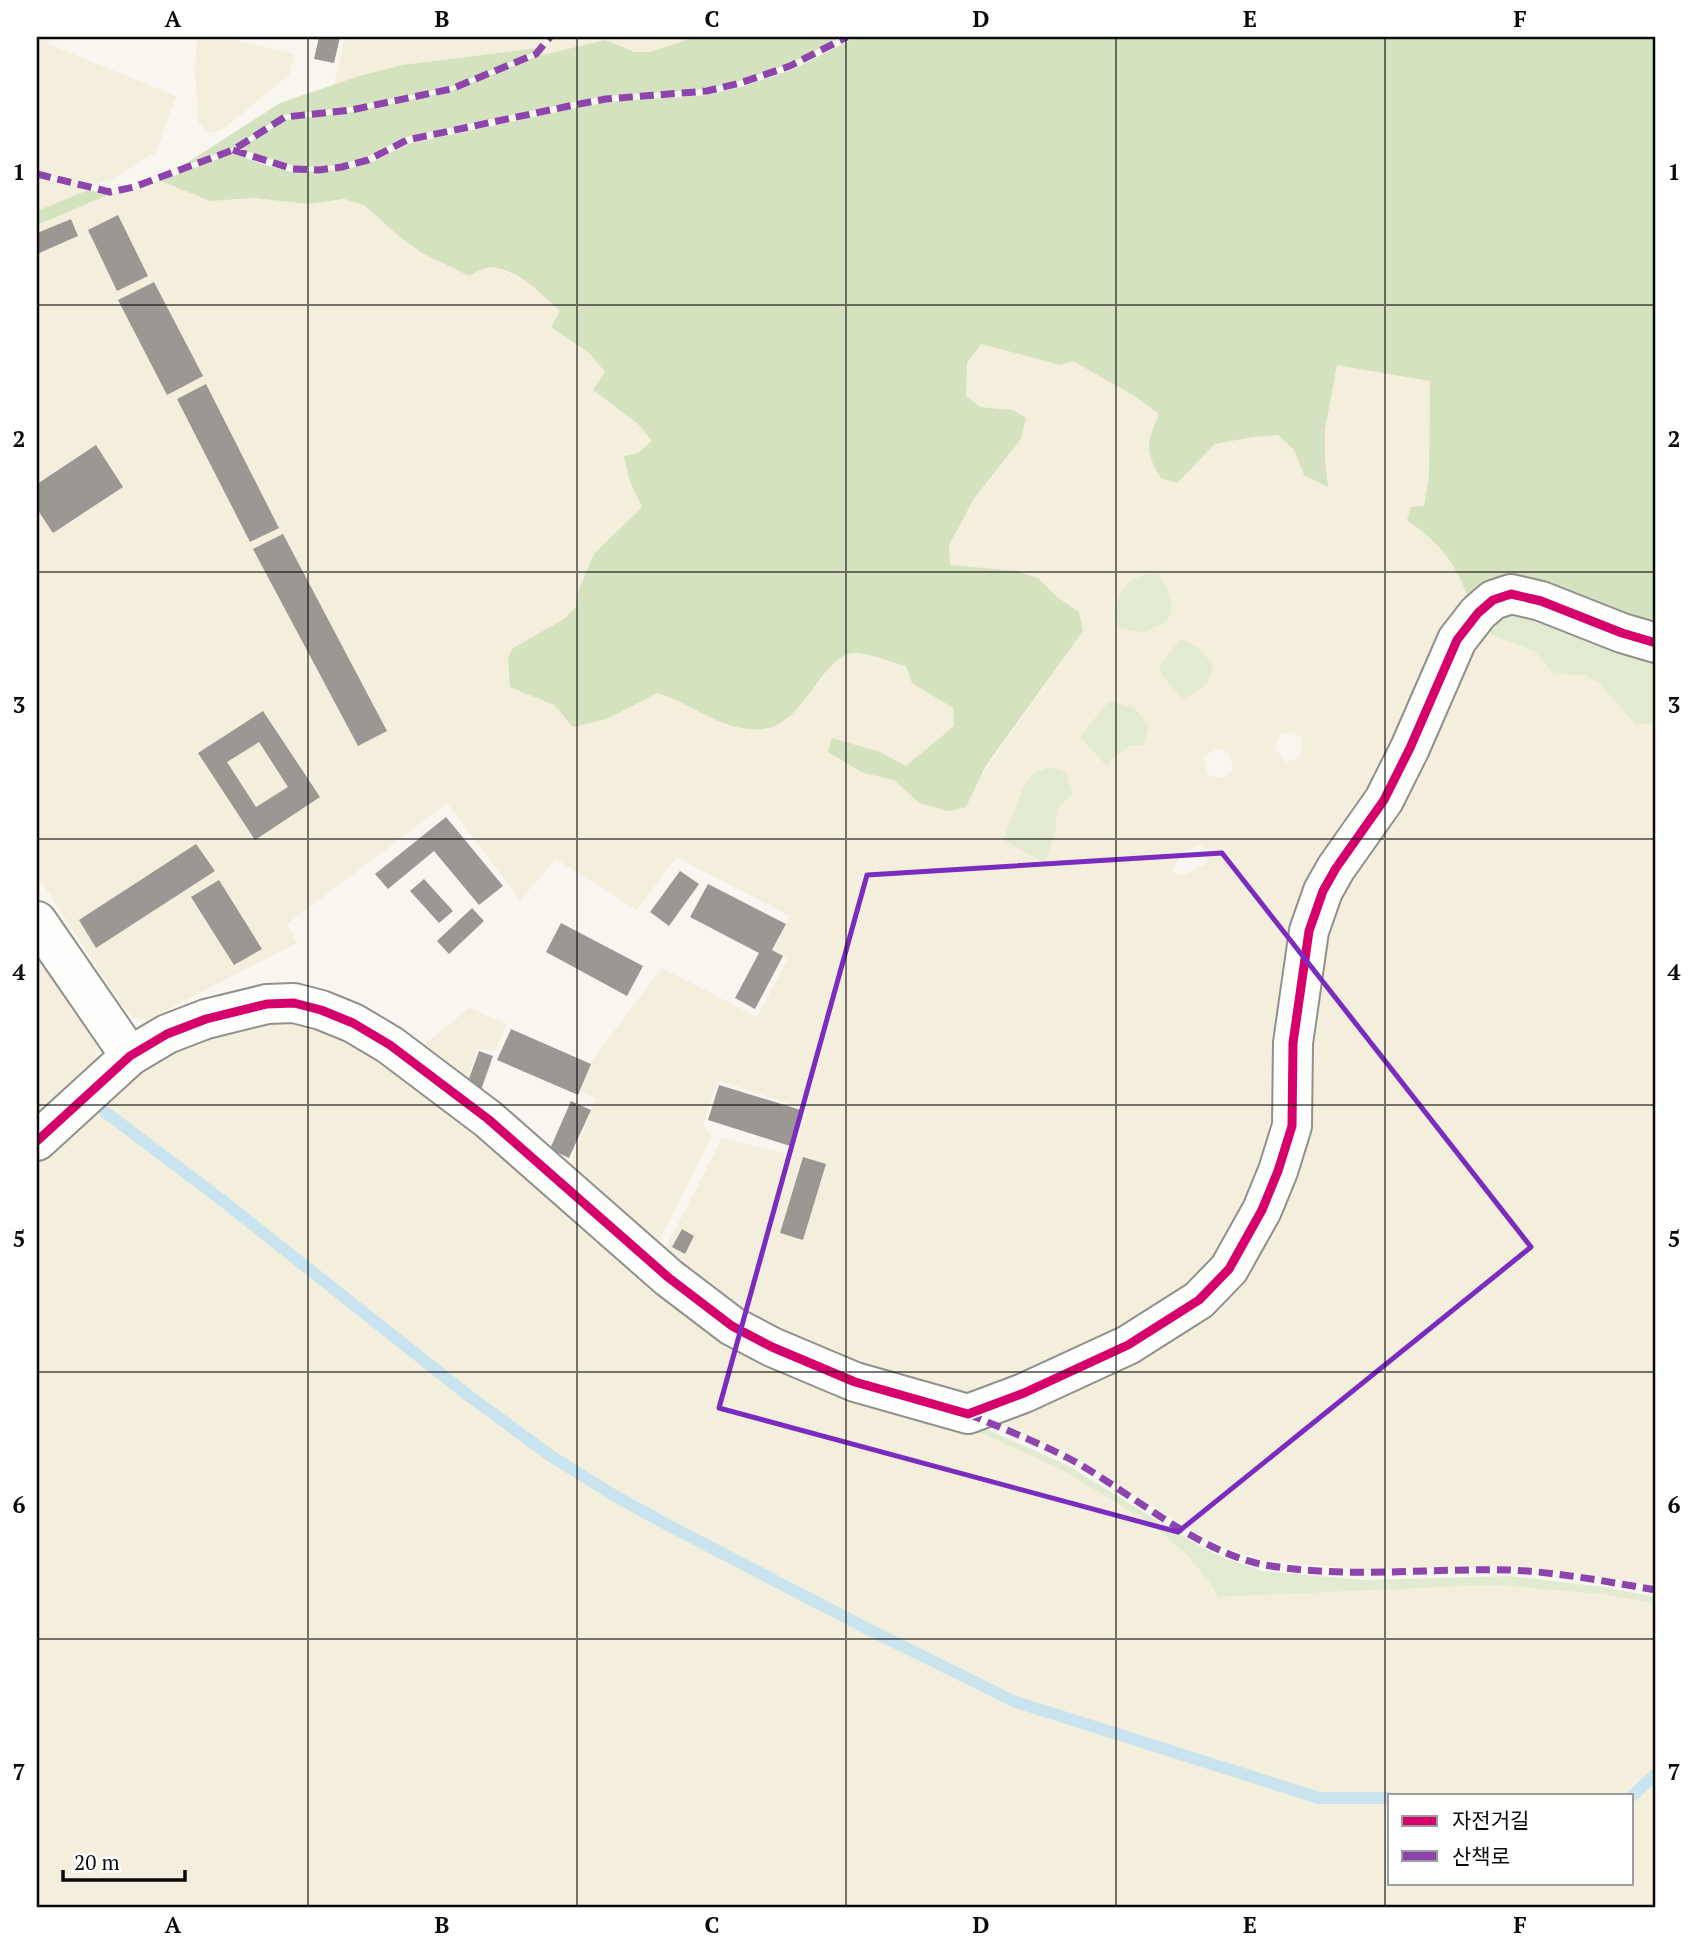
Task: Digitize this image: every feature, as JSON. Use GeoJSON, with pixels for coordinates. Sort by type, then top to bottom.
{"type":"FeatureCollection","features":[{"type":"Feature","properties":{"kind":"street"},"geometry":{"type":"LineString","coordinates":[[37,1141],[130,1056],[167,1034],[206,1019],[267,1004],[294,1003],[321,1010],[353,1023],[390,1045],[488,1119],[669,1278],[732,1326],[772,1347],[855,1382],[968,1414],[1024,1393],[1128,1345],[1199,1300],[1229,1269],[1262,1210],[1292,1126],[1293,1043],[1309,931],[1323,891],[1384,800],[1457,640],[1478,613],[1493,600],[1511,594],[1541,601],[1622,633],[1656,643]]}},
{"type":"Feature","properties":{"kind":"street"},"geometry":{"type":"LineString","coordinates":[[37,921],[130,1056]]}},
{"type":"Feature","properties":{"kind":"highlighted area"},"geometry":{"type":"Polygon","coordinates":[[[1222,853],[1531,1247],[1178,1532],[719,1408],[867,875],[1222,853]]]}},
{"type":"Feature","properties":{"kind":"shaded area"},"geometry":{"type":"Polygon","coordinates":[[[37,37],[49,37],[48,44],[176,96],[156,152],[113,179],[88,186],[78,183],[88,190],[37,211],[37,176],[70,181],[37,172],[37,37]]]}},
{"type":"Feature","properties":{"kind":"shaded area"},"geometry":{"type":"Polygon","coordinates":[[[197,37],[221,37],[295,54],[289,75],[223,129],[213,133],[205,131],[198,121],[195,69],[197,37]]]}},
{"type":"Feature","properties":{"kind":"shaded area"},"geometry":{"type":"Polygon","coordinates":[[[345,37],[547,37],[538,48],[402,65],[334,84],[345,37]]]}},
{"type":"Feature","properties":{"kind":"shaded area"},"geometry":{"type":"Polygon","coordinates":[[[553,37],[695,37],[651,52],[636,52],[604,40],[538,56],[553,37]]]}},
{"type":"Feature","properties":{"kind":"shaded area"},"geometry":{"type":"Polygon","coordinates":[[[161,181],[235,200],[253,198],[308,204],[344,199],[364,205],[400,237],[445,265],[469,276],[483,269],[497,268],[529,283],[561,311],[551,327],[589,353],[605,372],[594,391],[639,425],[653,441],[638,454],[630,482],[642,507],[594,554],[579,589],[576,607],[564,619],[513,648],[532,696],[554,705],[573,726],[657,692],[670,696],[726,726],[786,720],[818,685],[835,660],[853,652],[906,666],[913,683],[953,708],[954,726],[906,766],[880,752],[863,773],[894,780],[919,803],[976,783],[1083,631],[1079,612],[1057,597],[1038,578],[950,565],[949,545],[973,500],[998,470],[1013,410],[980,407],[966,396],[967,363],[981,344],[1060,365],[1073,361],[1136,397],[1159,414],[1150,437],[1177,483],[1215,444],[1279,435],[1294,450],[1304,475],[1328,486],[1325,430],[1337,364],[1430,381],[1429,476],[1424,507],[1412,507],[1407,520],[1431,537],[1460,573],[1473,609],[1330,865],[1286,1124],[1196,1295],[968,1407],[808,1357],[659,1261],[722,1138],[793,1155],[807,1110],[718,1080],[703,1125],[712,1136],[652,1255],[565,1177],[596,1099],[581,1091],[592,1060],[662,968],[757,1017],[788,959],[773,951],[790,916],[676,857],[637,910],[556,859],[520,900],[447,803],[287,924],[297,943],[149,1019],[134,1018],[121,1004],[37,875],[37,225],[110,194],[161,181]],[[1294,732],[1280,735],[1275,747],[1285,763],[1301,756],[1302,739],[1294,732]],[[1215,749],[1203,758],[1208,775],[1222,778],[1234,769],[1227,751],[1215,749]],[[1023,787],[1003,840],[1056,828],[1057,809],[1023,787]],[[1199,845],[1183,852],[1171,872],[1184,875],[1206,864],[1209,851],[1199,845]]]}},
{"type":"Feature","properties":{"kind":"shaded area"},"geometry":{"type":"Polygon","coordinates":[[[1483,617],[1491,634],[1535,652],[1552,672],[1584,675],[1599,683],[1635,724],[1656,724],[1656,1587],[1604,1577],[1512,1566],[1363,1570],[1264,1560],[1228,1549],[1072,1456],[982,1415],[1131,1351],[1269,1213],[1315,933],[1483,617]]]}},
{"type":"Feature","properties":{"kind":"shaded area"},"geometry":{"type":"Polygon","coordinates":[[[37,952],[98,1049],[78,1092],[37,1120],[37,952]]]}},
{"type":"Feature","properties":{"kind":"shaded area"},"geometry":{"type":"Polygon","coordinates":[[[469,1008],[507,1024],[495,1052],[478,1048],[462,1092],[413,1054],[469,1008]]]}},
{"type":"Feature","properties":{"kind":"shaded area"},"geometry":{"type":"Polygon","coordinates":[[[286,1017],[356,1036],[636,1263],[953,1423],[1064,1471],[1150,1523],[1186,1554],[1209,1581],[1218,1597],[1493,1585],[1601,1594],[1656,1604],[1656,1770],[1630,1794],[1320,1795],[1014,1699],[865,1625],[611,1491],[553,1454],[471,1394],[102,1106],[142,1069],[168,1052],[219,1033],[286,1017]]]}},
{"type":"Feature","properties":{"kind":"shaded area"},"geometry":{"type":"Polygon","coordinates":[[[98,1110],[222,1203],[468,1398],[550,1458],[660,1524],[1012,1704],[1319,1800],[1388,1801],[1388,1884],[1634,1884],[1634,1798],[1656,1777],[1656,1907],[37,1907],[37,1160],[98,1110]]]}},
{"type":"Feature","properties":{"kind":"green space"},"geometry":{"type":"Polygon","coordinates":[[[695,37],[841,37],[790,64],[739,81],[707,89],[606,96],[406,137],[367,157],[342,164],[294,166],[239,149],[286,120],[352,112],[451,91],[538,56],[605,40],[635,52],[651,52],[695,37]]]}},
{"type":"Feature","properties":{"kind":"green space"},"geometry":{"type":"Polygon","coordinates":[[[856,37],[1656,37],[1656,636],[1625,627],[1473,609],[1448,558],[1431,539],[1407,520],[1411,507],[1424,506],[1429,476],[1430,381],[1337,365],[1325,430],[1328,487],[1304,475],[1294,450],[1278,435],[1215,444],[1177,483],[1161,478],[1150,454],[1150,440],[1159,414],[1136,397],[1073,361],[1060,365],[981,344],[967,363],[966,396],[980,407],[1013,410],[1026,418],[1021,439],[973,500],[949,545],[950,565],[1016,571],[1038,578],[1057,597],[1079,612],[1083,631],[985,767],[966,807],[949,811],[919,803],[894,780],[863,773],[828,752],[832,738],[880,752],[906,766],[954,726],[953,708],[912,683],[906,666],[872,656],[854,653],[843,656],[832,665],[789,716],[776,725],[762,729],[747,729],[720,722],[657,693],[607,719],[573,727],[554,705],[510,687],[508,658],[513,648],[564,619],[576,607],[579,589],[594,554],[642,507],[630,482],[624,456],[638,453],[652,441],[639,425],[593,390],[605,372],[589,353],[551,327],[560,311],[522,279],[505,270],[492,268],[482,269],[469,276],[422,253],[364,205],[344,199],[308,204],[253,198],[210,201],[161,181],[233,153],[292,172],[343,170],[370,163],[408,144],[570,109],[607,102],[708,95],[792,70],[856,37]]]}},
{"type":"Feature","properties":{"kind":"green space"},"geometry":{"type":"Polygon","coordinates":[[[538,48],[535,52],[450,87],[351,107],[284,115],[232,148],[179,168],[280,103],[356,77],[402,65],[538,48]]]}},
{"type":"Feature","properties":{"kind":"green space"},"geometry":{"type":"Polygon","coordinates":[[[88,190],[110,194],[37,225],[37,211],[88,190]]]}},
{"type":"Feature","properties":{"kind":"green space"},"geometry":{"type":"Polygon","coordinates":[[[1158,573],[1171,602],[1167,622],[1142,633],[1118,627],[1117,605],[1123,589],[1137,578],[1158,573]]]}},
{"type":"Feature","properties":{"kind":"green space"},"geometry":{"type":"Polygon","coordinates":[[[1496,606],[1656,650],[1656,724],[1635,724],[1599,683],[1584,675],[1552,672],[1535,652],[1491,634],[1483,617],[1496,606]]]}},
{"type":"Feature","properties":{"kind":"green space"},"geometry":{"type":"Polygon","coordinates":[[[1180,639],[1196,646],[1213,664],[1210,677],[1204,686],[1183,699],[1164,678],[1159,668],[1180,639]]]}},
{"type":"Feature","properties":{"kind":"green space"},"geometry":{"type":"Polygon","coordinates":[[[1109,701],[1135,708],[1149,727],[1143,745],[1129,746],[1106,765],[1080,737],[1109,701]]]}},
{"type":"Feature","properties":{"kind":"green space"},"geometry":{"type":"Polygon","coordinates":[[[1048,767],[1066,772],[1072,794],[1057,809],[1056,828],[1045,863],[1003,840],[1023,787],[1032,774],[1048,767]]]}},
{"type":"Feature","properties":{"kind":"green space"},"geometry":{"type":"Polygon","coordinates":[[[293,1009],[350,1029],[386,1049],[484,1124],[665,1282],[729,1331],[769,1354],[853,1388],[966,1420],[1067,1465],[1189,1540],[1224,1558],[1262,1571],[1363,1580],[1511,1576],[1603,1587],[1656,1597],[1656,1604],[1601,1594],[1493,1585],[1218,1597],[1209,1581],[1186,1554],[1150,1523],[1064,1471],[988,1436],[915,1411],[856,1395],[770,1359],[729,1338],[666,1289],[485,1131],[384,1053],[331,1025],[309,1018],[268,1018],[168,1052],[142,1069],[94,1114],[37,1160],[37,1149],[133,1061],[169,1040],[237,1017],[267,1010],[293,1009]]]}},
{"type":"Feature","properties":{"kind":"building"},"geometry":{"type":"Polygon","coordinates":[[[319,37],[340,37],[334,63],[314,59],[319,37]]]}},
{"type":"Feature","properties":{"kind":"building"},"geometry":{"type":"Polygon","coordinates":[[[118,215],[148,276],[117,291],[88,230],[118,215]]]}},
{"type":"Feature","properties":{"kind":"building"},"geometry":{"type":"Polygon","coordinates":[[[71,219],[78,236],[37,254],[37,233],[71,219]]]}},
{"type":"Feature","properties":{"kind":"building"},"geometry":{"type":"Polygon","coordinates":[[[154,282],[203,376],[167,395],[118,300],[154,282]]]}},
{"type":"Feature","properties":{"kind":"building"},"geometry":{"type":"Polygon","coordinates":[[[206,384],[279,528],[250,542],[177,399],[206,384]]]}},
{"type":"Feature","properties":{"kind":"building"},"geometry":{"type":"Polygon","coordinates":[[[96,445],[123,487],[53,533],[37,509],[37,484],[96,445]]]}},
{"type":"Feature","properties":{"kind":"building"},"geometry":{"type":"Polygon","coordinates":[[[283,534],[387,731],[358,746],[253,549],[283,534]]]}},
{"type":"Feature","properties":{"kind":"building"},"geometry":{"type":"Polygon","coordinates":[[[263,711],[320,797],[255,840],[198,753],[263,711]],[[259,742],[227,762],[256,807],[288,787],[259,742]]]}},
{"type":"Feature","properties":{"kind":"building"},"geometry":{"type":"Polygon","coordinates":[[[446,817],[503,886],[479,905],[434,851],[388,889],[375,874],[446,817]]]}},
{"type":"Feature","properties":{"kind":"building"},"geometry":{"type":"Polygon","coordinates":[[[196,844],[215,871],[96,948],[79,920],[196,844]]]}},
{"type":"Feature","properties":{"kind":"building"},"geometry":{"type":"Polygon","coordinates":[[[680,871],[699,884],[669,926],[650,912],[680,871]]]}},
{"type":"Feature","properties":{"kind":"building"},"geometry":{"type":"Polygon","coordinates":[[[424,879],[453,911],[439,923],[410,891],[424,879]]]}},
{"type":"Feature","properties":{"kind":"building"},"geometry":{"type":"Polygon","coordinates":[[[219,880],[262,949],[234,965],[191,897],[219,880]]]}},
{"type":"Feature","properties":{"kind":"building"},"geometry":{"type":"Polygon","coordinates":[[[708,884],[786,924],[772,950],[783,956],[755,1009],[735,998],[759,953],[690,917],[708,884]]]}},
{"type":"Feature","properties":{"kind":"building"},"geometry":{"type":"Polygon","coordinates":[[[472,908],[484,921],[449,954],[437,941],[472,908]]]}},
{"type":"Feature","properties":{"kind":"building"},"geometry":{"type":"Polygon","coordinates":[[[561,923],[643,966],[627,996],[546,952],[561,923]]]}},
{"type":"Feature","properties":{"kind":"building"},"geometry":{"type":"Polygon","coordinates":[[[511,1029],[591,1064],[578,1095],[497,1060],[511,1029]]]}},
{"type":"Feature","properties":{"kind":"building"},"geometry":{"type":"Polygon","coordinates":[[[479,1051],[493,1056],[481,1090],[467,1084],[479,1051]]]}},
{"type":"Feature","properties":{"kind":"building"},"geometry":{"type":"Polygon","coordinates":[[[719,1085],[801,1110],[790,1146],[708,1120],[719,1085]]]}},
{"type":"Feature","properties":{"kind":"building"},"geometry":{"type":"Polygon","coordinates":[[[571,1101],[591,1110],[569,1158],[550,1149],[571,1101]]]}},
{"type":"Feature","properties":{"kind":"building"},"geometry":{"type":"Polygon","coordinates":[[[803,1157],[826,1164],[803,1240],[780,1233],[803,1157]]]}},
{"type":"Feature","properties":{"kind":"building"},"geometry":{"type":"Polygon","coordinates":[[[682,1229],[694,1236],[685,1254],[672,1247],[682,1229]]]}},
{"type":"Feature","properties":{"kind":"waterway"},"geometry":{"type":"LineString","coordinates":[[104,1111],[223,1201],[469,1396],[551,1456],[662,1522],[1013,1701],[1319,1798],[1388,1798]]}},
{"type":"Feature","properties":{"kind":"waterway"},"geometry":{"type":"LineString","coordinates":[[1634,1794],[1656,1774]]}},
{"type":"Feature","properties":{"kind":"marked path"},"geometry":{"type":"LineString","coordinates":[[37,174],[110,192],[134,187],[233,150],[285,117],[351,110],[451,89],[536,54],[550,37]]}},
{"type":"Feature","properties":{"kind":"marked path"},"geometry":{"type":"LineString","coordinates":[[233,150],[293,169],[342,167],[368,160],[407,140],[606,99],[707,91],[740,83],[790,66],[847,37]]}},
{"type":"Feature","properties":{"kind":"marked path"},"geometry":{"type":"LineString","coordinates":[[968,1414],[1070,1459],[1214,1548],[1265,1565],[1356,1572],[1527,1571],[1656,1590]]}},
{"type":"Feature","properties":{"kind":"cycle path"},"geometry":{"type":"LineString","coordinates":[[37,1141],[130,1056],[167,1034],[206,1019],[267,1004],[294,1003],[321,1010],[353,1023],[390,1045],[488,1119],[669,1278],[732,1326],[772,1347],[855,1382],[968,1414],[1024,1393],[1128,1345],[1199,1300],[1229,1269],[1262,1210],[1292,1126],[1293,1043],[1309,931],[1323,891],[1384,800],[1457,640],[1478,613],[1493,600],[1511,594],[1541,601],[1622,633],[1656,643]]}}]}
